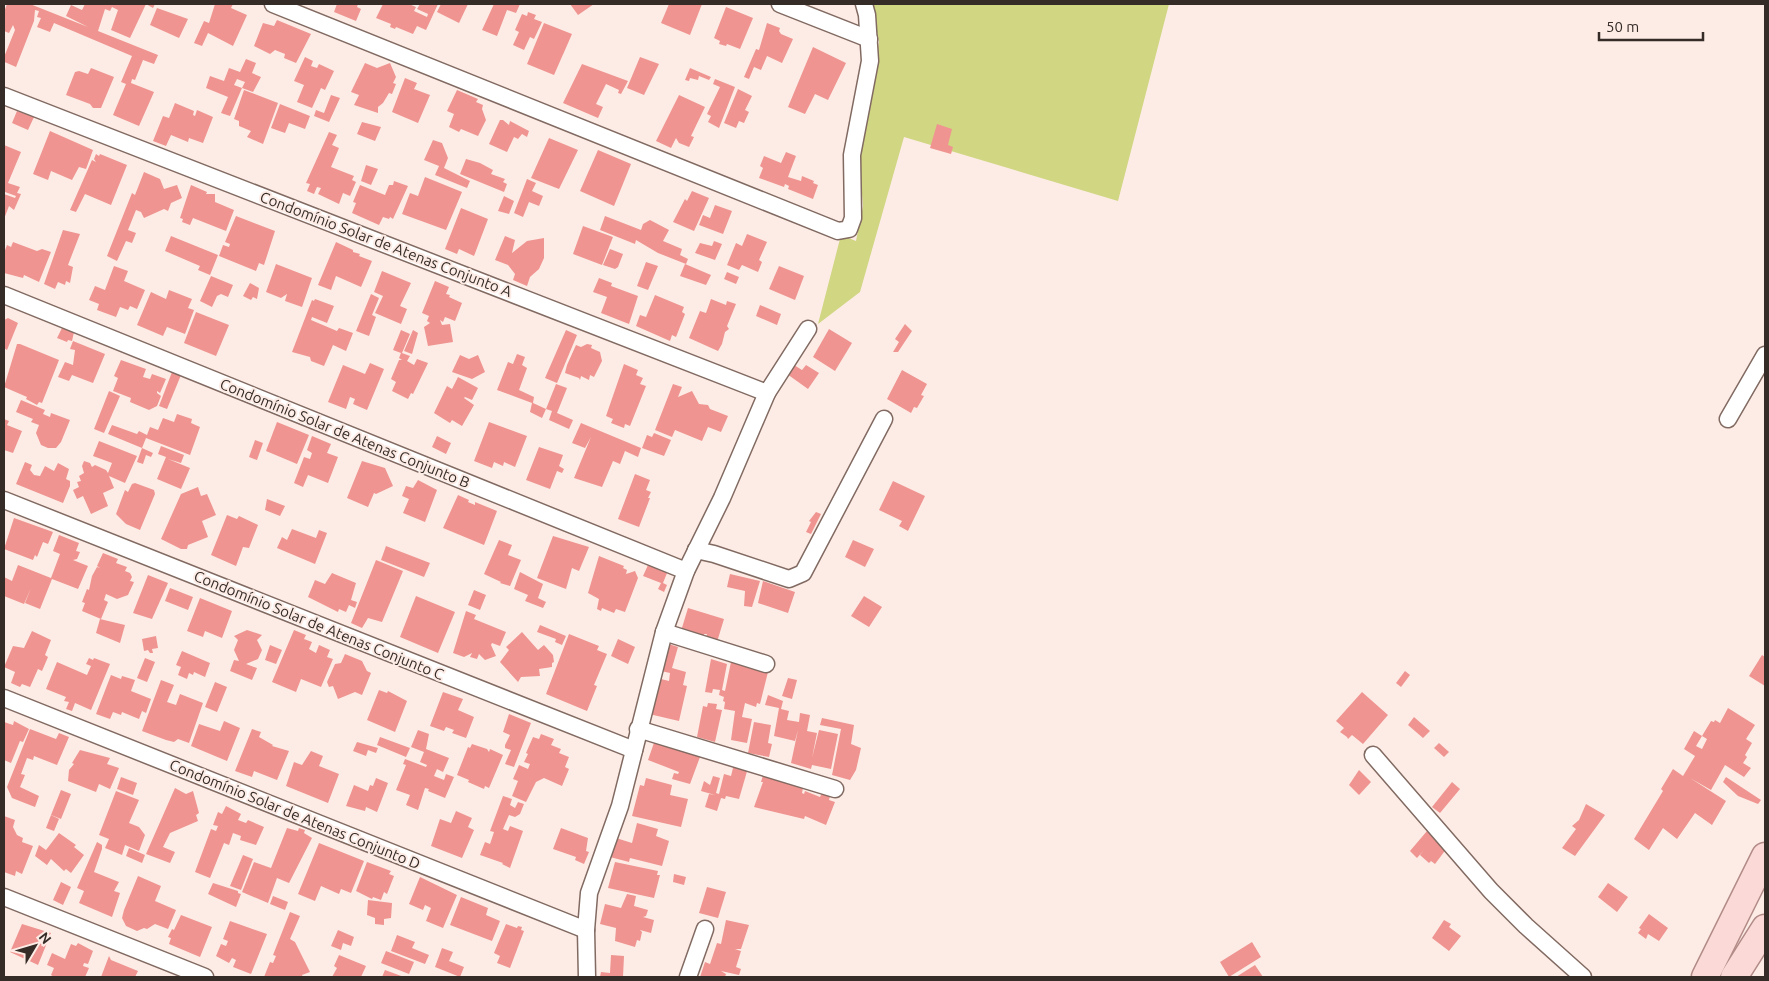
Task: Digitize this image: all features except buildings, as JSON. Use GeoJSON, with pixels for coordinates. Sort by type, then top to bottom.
{"type":"FeatureCollection","features":[{"type":"Feature","properties":{"kind":"main road"},"geometry":{"type":"LineString","coordinates":[[1705,977],[1765,856]]}},
{"type":"Feature","properties":{"kind":"main road"},"geometry":{"type":"LineString","coordinates":[[1734,977],[1765,928]]}},
{"type":"Feature","properties":{"kind":"street"},"geometry":{"type":"LineString","coordinates":[[273,4],[838,231],[849,229],[853,218],[852,155],[870,61],[864,4]]}},
{"type":"Feature","properties":{"kind":"street"},"geometry":{"type":"LineString","coordinates":[[780,4],[869,39]]}},
{"type":"Feature","properties":{"kind":"street","name":"Condomínio Solar de Atenas Conjunto A"},"geometry":{"type":"LineString","coordinates":[[4,96],[767,393]]}},
{"type":"Feature","properties":{"kind":"street","name":"Condomínio Solar de Atenas Conjunto B"},"geometry":{"type":"LineString","coordinates":[[4,295],[686,571]]}},
{"type":"Feature","properties":{"kind":"street"},"geometry":{"type":"LineString","coordinates":[[587,977],[586,930],[589,893],[620,806],[664,632],[686,571],[722,498],[767,393],[808,329]]}},
{"type":"Feature","properties":{"kind":"street"},"geometry":{"type":"LineString","coordinates":[[1728,419],[1765,355]]}},
{"type":"Feature","properties":{"kind":"street"},"geometry":{"type":"LineString","coordinates":[[696,550],[714,554],[790,580],[803,573],[884,419]]}},
{"type":"Feature","properties":{"kind":"street","name":"Condomínio Solar de Atenas Conjunto C"},"geometry":{"type":"LineString","coordinates":[[4,500],[634,750]]}},
{"type":"Feature","properties":{"kind":"street"},"geometry":{"type":"LineString","coordinates":[[664,632],[766,664]]}},
{"type":"Feature","properties":{"kind":"street","name":"Condomínio Solar de Atenas Conjunto D"},"geometry":{"type":"LineString","coordinates":[[4,698],[586,930]]}},
{"type":"Feature","properties":{"kind":"street"},"geometry":{"type":"LineString","coordinates":[[638,729],[835,789]]}},
{"type":"Feature","properties":{"kind":"street"},"geometry":{"type":"LineString","coordinates":[[1373,755],[1491,891],[1583,977]]}},
{"type":"Feature","properties":{"kind":"street"},"geometry":{"type":"LineString","coordinates":[[4,897],[206,977]]}},
{"type":"Feature","properties":{"kind":"street"},"geometry":{"type":"LineString","coordinates":[[688,977],[705,929]]}},
{"type":"Feature","properties":{"kind":"green space"},"geometry":{"type":"Polygon","coordinates":[[[871,4],[1169,4],[1118,201],[904,137],[860,292],[818,324],[841,235],[856,241],[863,206],[859,159],[879,42],[871,4]]]}}]}
